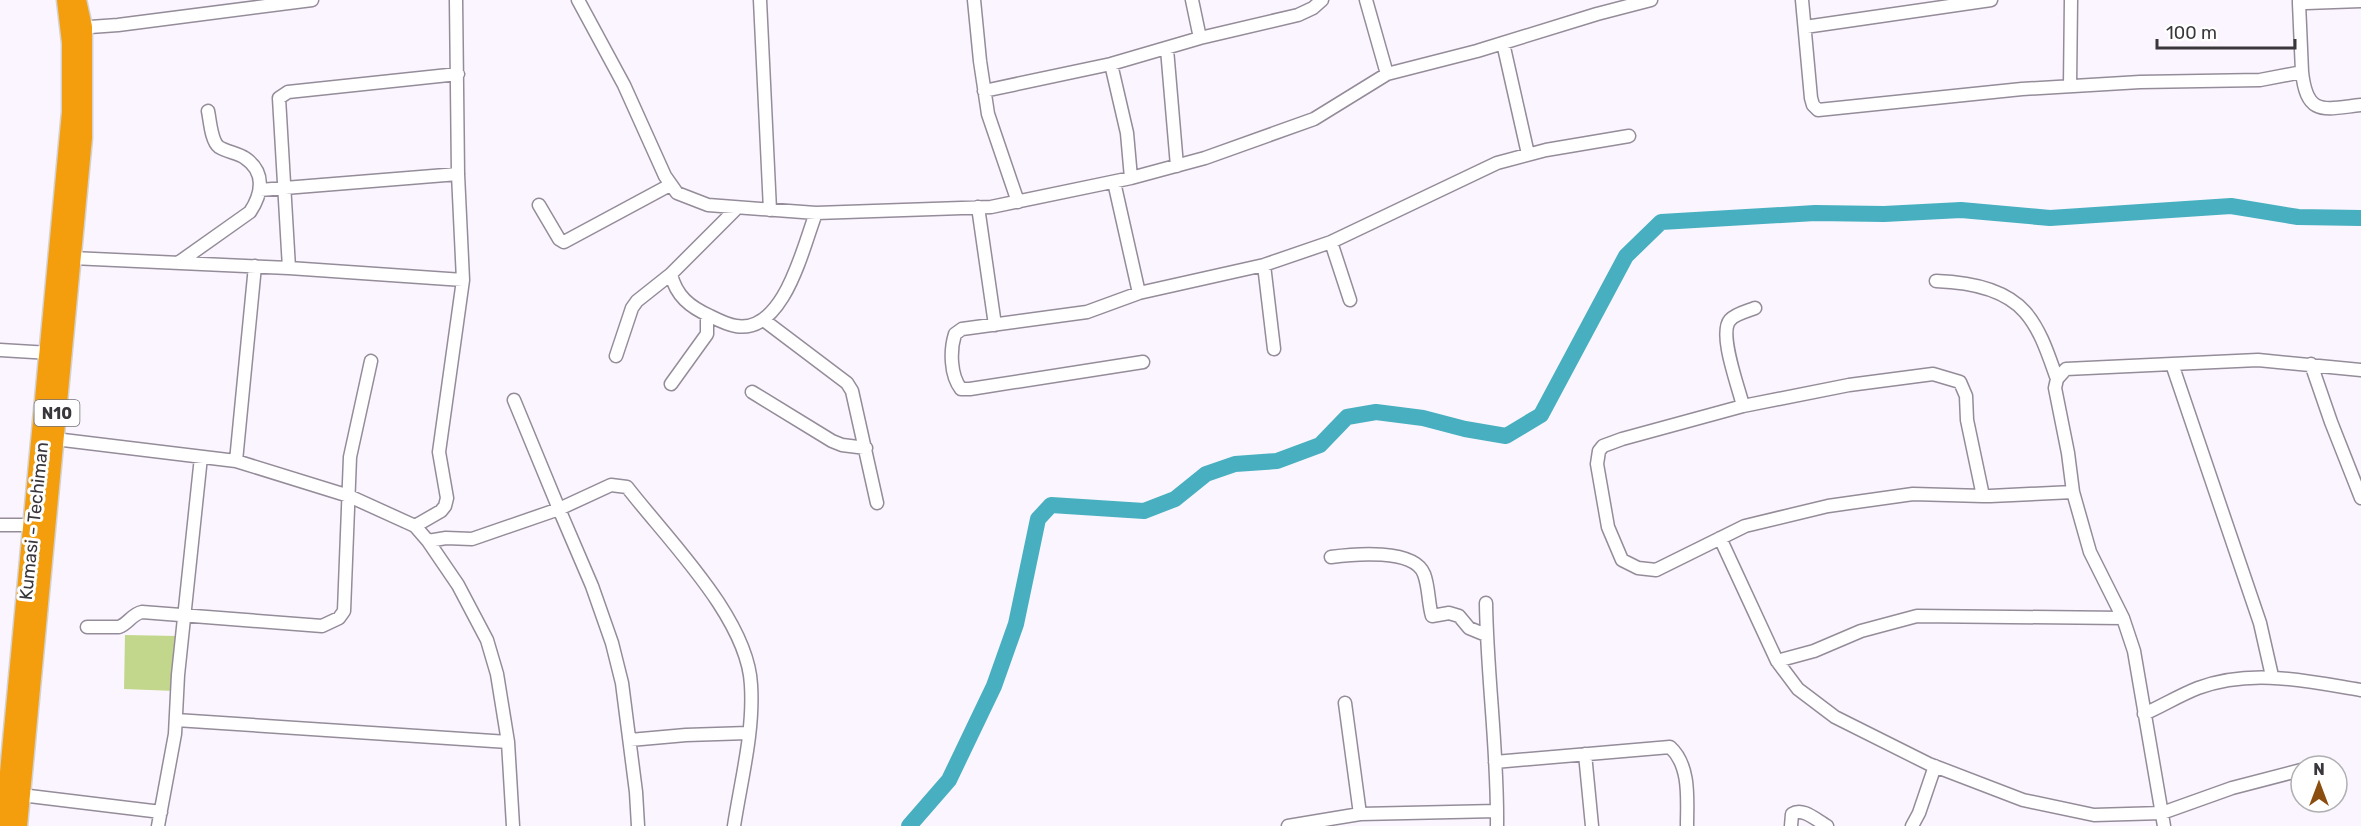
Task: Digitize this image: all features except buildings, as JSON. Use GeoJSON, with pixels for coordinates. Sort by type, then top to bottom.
{"type":"FeatureCollection","features":[{"type":"Feature","properties":{"kind":"highway","name":"Kumasi - Techiman"},"geometry":{"type":"LineString","coordinates":[[4,826],[10,787],[71,112],[76,28],[66,0]]}},
{"type":"Feature","properties":{"kind":"highway","name":"N10"},"geometry":{"type":"LineString","coordinates":[[18,826],[10,787],[55,439],[84,123],[76,28],[77,0]]}},
{"type":"Feature","properties":{"kind":"street"},"geometry":{"type":"LineString","coordinates":[[76,28],[258,4],[312,0]]}},
{"type":"Feature","properties":{"kind":"street"},"geometry":{"type":"LineString","coordinates":[[415,526],[441,511],[447,498],[439,452],[463,280],[458,174],[456,0]]}},
{"type":"Feature","properties":{"kind":"street"},"geometry":{"type":"LineString","coordinates":[[578,0],[624,85],[670,186],[677,193],[695,202],[736,209],[816,213],[978,207],[1018,202],[1131,178],[1205,158],[1314,119],[1387,74],[1503,43],[1625,3],[1650,0]]}},
{"type":"Feature","properties":{"kind":"street"},"geometry":{"type":"LineString","coordinates":[[760,0],[770,210]]}},
{"type":"Feature","properties":{"kind":"street"},"geometry":{"type":"LineString","coordinates":[[974,0],[988,114],[1018,202]]}},
{"type":"Feature","properties":{"kind":"street"},"geometry":{"type":"LineString","coordinates":[[1192,0],[1200,38]]}},
{"type":"Feature","properties":{"kind":"street"},"geometry":{"type":"LineString","coordinates":[[984,91],[1111,64],[1200,38],[1308,12],[1322,0]]}},
{"type":"Feature","properties":{"kind":"street"},"geometry":{"type":"LineString","coordinates":[[1366,0],[1387,74]]}},
{"type":"Feature","properties":{"kind":"street"},"geometry":{"type":"LineString","coordinates":[[1802,0],[1811,98],[1818,110],[2022,89],[2140,82],[2260,80],[2302,72]]}},
{"type":"Feature","properties":{"kind":"street"},"geometry":{"type":"LineString","coordinates":[[1805,27],[1991,0]]}},
{"type":"Feature","properties":{"kind":"street"},"geometry":{"type":"LineString","coordinates":[[2070,87],[2071,0]]}},
{"type":"Feature","properties":{"kind":"street"},"geometry":{"type":"LineString","coordinates":[[2361,1],[2299,1],[2302,72],[2308,100],[2314,106],[2328,108],[2361,105]]}},
{"type":"Feature","properties":{"kind":"street"},"geometry":{"type":"LineString","coordinates":[[1503,43],[1528,154]]}},
{"type":"Feature","properties":{"kind":"street"},"geometry":{"type":"LineString","coordinates":[[1167,49],[1177,166]]}},
{"type":"Feature","properties":{"kind":"street"},"geometry":{"type":"LineString","coordinates":[[1111,64],[1127,133],[1131,178]]}},
{"type":"Feature","properties":{"kind":"street"},"geometry":{"type":"LineString","coordinates":[[289,268],[279,98],[282,94],[458,74]]}},
{"type":"Feature","properties":{"kind":"street"},"geometry":{"type":"LineString","coordinates":[[178,263],[250,212],[258,201],[260,190],[256,168],[245,157],[219,146],[215,141],[208,111]]}},
{"type":"Feature","properties":{"kind":"street"},"geometry":{"type":"LineString","coordinates":[[1143,362],[961,389],[956,382],[952,345],[955,334],[962,330],[1087,312],[1139,293],[1263,266],[1331,242],[1497,163],[1528,154],[1629,136]]}},
{"type":"Feature","properties":{"kind":"street"},"geometry":{"type":"LineString","coordinates":[[260,190],[458,174]]}},
{"type":"Feature","properties":{"kind":"street"},"geometry":{"type":"LineString","coordinates":[[1114,182],[1139,293]]}},
{"type":"Feature","properties":{"kind":"street"},"geometry":{"type":"LineString","coordinates":[[538,205],[559,239],[564,242],[670,186]]}},
{"type":"Feature","properties":{"kind":"street"},"geometry":{"type":"LineString","coordinates":[[978,207],[995,325]]}},
{"type":"Feature","properties":{"kind":"street"},"geometry":{"type":"LineString","coordinates":[[616,356],[632,308],[637,301],[671,274],[736,209]]}},
{"type":"Feature","properties":{"kind":"street"},"geometry":{"type":"LineString","coordinates":[[671,274],[676,291],[683,299],[707,315],[735,326],[765,321],[776,309],[787,290],[816,213]]}},
{"type":"Feature","properties":{"kind":"street"},"geometry":{"type":"LineString","coordinates":[[1331,242],[1350,300]]}},
{"type":"Feature","properties":{"kind":"street"},"geometry":{"type":"LineString","coordinates":[[72,258],[255,266],[463,280]]}},
{"type":"Feature","properties":{"kind":"street"},"geometry":{"type":"LineString","coordinates":[[236,462],[255,266]]}},
{"type":"Feature","properties":{"kind":"street"},"geometry":{"type":"LineString","coordinates":[[1263,266],[1274,348]]}},
{"type":"Feature","properties":{"kind":"street"},"geometry":{"type":"LineString","coordinates":[[1936,281],[1957,282],[1986,288],[2008,299],[2025,311],[2046,350],[2057,379],[2055,397],[2068,453],[2073,492],[2090,552],[2123,618],[2134,651],[2164,826]]}},
{"type":"Feature","properties":{"kind":"street"},"geometry":{"type":"LineString","coordinates":[[1743,406],[1728,347],[1726,325],[1732,317],[1755,308]]}},
{"type":"Feature","properties":{"kind":"street"},"geometry":{"type":"LineString","coordinates":[[671,384],[707,334],[707,315]]}},
{"type":"Feature","properties":{"kind":"street"},"geometry":{"type":"LineString","coordinates":[[765,321],[847,382],[852,391],[877,503]]}},
{"type":"Feature","properties":{"kind":"street"},"geometry":{"type":"LineString","coordinates":[[0,350],[50,353]]}},
{"type":"Feature","properties":{"kind":"street"},"geometry":{"type":"LineString","coordinates":[[2057,379],[2066,369],[2258,360],[2361,370]]}},
{"type":"Feature","properties":{"kind":"street"},"geometry":{"type":"LineString","coordinates":[[87,627],[124,626],[135,615],[142,612],[322,626],[339,618],[344,611],[350,457],[371,361]]}},
{"type":"Feature","properties":{"kind":"street"},"geometry":{"type":"LineString","coordinates":[[2172,364],[2260,623],[2272,676]]}},
{"type":"Feature","properties":{"kind":"street"},"geometry":{"type":"LineString","coordinates":[[2311,364],[2361,498]]}},
{"type":"Feature","properties":{"kind":"street"},"geometry":{"type":"LineString","coordinates":[[1983,496],[1967,420],[1966,396],[1960,382],[1933,374],[1849,386],[1743,406],[1622,439],[1603,446],[1599,451],[1598,464],[1608,527],[1622,560],[1638,568],[1656,570],[1745,526],[1828,506],[1913,494],[1983,496],[2073,492]]}},
{"type":"Feature","properties":{"kind":"street"},"geometry":{"type":"LineString","coordinates":[[752,392],[832,441],[842,445],[866,448]]}},
{"type":"Feature","properties":{"kind":"street"},"geometry":{"type":"LineString","coordinates":[[514,400],[592,586],[612,643],[622,683],[638,826]]}},
{"type":"Feature","properties":{"kind":"street"},"geometry":{"type":"LineString","coordinates":[[55,439],[236,462],[349,496],[415,526],[458,585],[487,640],[497,674],[508,742],[513,826]]}},
{"type":"Feature","properties":{"kind":"street"},"geometry":{"type":"LineString","coordinates":[[158,826],[176,720],[184,615],[201,457]]}},
{"type":"Feature","properties":{"kind":"street"},"geometry":{"type":"LineString","coordinates":[[428,541],[446,538],[472,539],[560,509],[612,485],[627,487],[709,587],[746,657],[751,684],[748,733],[734,826]]}},
{"type":"Feature","properties":{"kind":"street"},"geometry":{"type":"LineString","coordinates":[[0,525],[34,525]]}},
{"type":"Feature","properties":{"kind":"street"},"geometry":{"type":"LineString","coordinates":[[1720,538],[1749,605],[1777,661],[1798,689],[1835,717],[1935,766],[2023,800],[2094,815],[2162,813],[2232,788],[2289,773]]}},
{"type":"Feature","properties":{"kind":"street"},"geometry":{"type":"LineString","coordinates":[[1331,557],[1354,554],[1403,558],[1414,562],[1423,571],[1429,591],[1432,616],[1449,613],[1459,616],[1469,628],[1486,635]]}},
{"type":"Feature","properties":{"kind":"street"},"geometry":{"type":"LineString","coordinates":[[1486,603],[1486,635],[1494,713],[1497,826]]}},
{"type":"Feature","properties":{"kind":"street"},"geometry":{"type":"LineString","coordinates":[[1777,661],[1814,651],[1861,631],[1917,616],[2123,618]]}},
{"type":"Feature","properties":{"kind":"street"},"geometry":{"type":"LineString","coordinates":[[2144,714],[2198,688],[2235,678],[2272,676],[2361,690]]}},
{"type":"Feature","properties":{"kind":"street"},"geometry":{"type":"LineString","coordinates":[[1345,704],[1360,814]]}},
{"type":"Feature","properties":{"kind":"street"},"geometry":{"type":"LineString","coordinates":[[176,720],[508,742]]}},
{"type":"Feature","properties":{"kind":"street"},"geometry":{"type":"LineString","coordinates":[[630,740],[748,733]]}},
{"type":"Feature","properties":{"kind":"street"},"geometry":{"type":"LineString","coordinates":[[1495,762],[1670,747],[1676,752],[1686,779],[1687,826]]}},
{"type":"Feature","properties":{"kind":"street"},"geometry":{"type":"LineString","coordinates":[[1585,754],[1592,826]]}},
{"type":"Feature","properties":{"kind":"street"},"geometry":{"type":"LineString","coordinates":[[1912,826],[1919,813],[1935,766]]}},
{"type":"Feature","properties":{"kind":"street"},"geometry":{"type":"LineString","coordinates":[[10,787],[161,812]]}},
{"type":"Feature","properties":{"kind":"street"},"geometry":{"type":"LineString","coordinates":[[1288,826],[1360,814],[1497,811]]}},
{"type":"Feature","properties":{"kind":"street"},"geometry":{"type":"LineString","coordinates":[[1791,826],[1792,814],[1797,811],[1827,826]]}},
{"type":"Feature","properties":{"kind":"green space"},"geometry":{"type":"Polygon","coordinates":[[[125,635],[177,636],[175,691],[124,689],[125,635]]]}},
{"type":"Feature","properties":{"kind":"waterway"},"geometry":{"type":"LineString","coordinates":[[909,826],[949,780],[994,686],[1016,624],[1038,519],[1051,505],[1144,511],[1175,499],[1206,474],[1235,464],[1277,461],[1320,445],[1347,417],[1376,412],[1423,418],[1465,429],[1506,436],[1541,415],[1626,256],[1661,222],[1815,213],[1884,214],[1961,210],[2050,218],[2231,206],[2298,217],[2361,218]]}}]}
